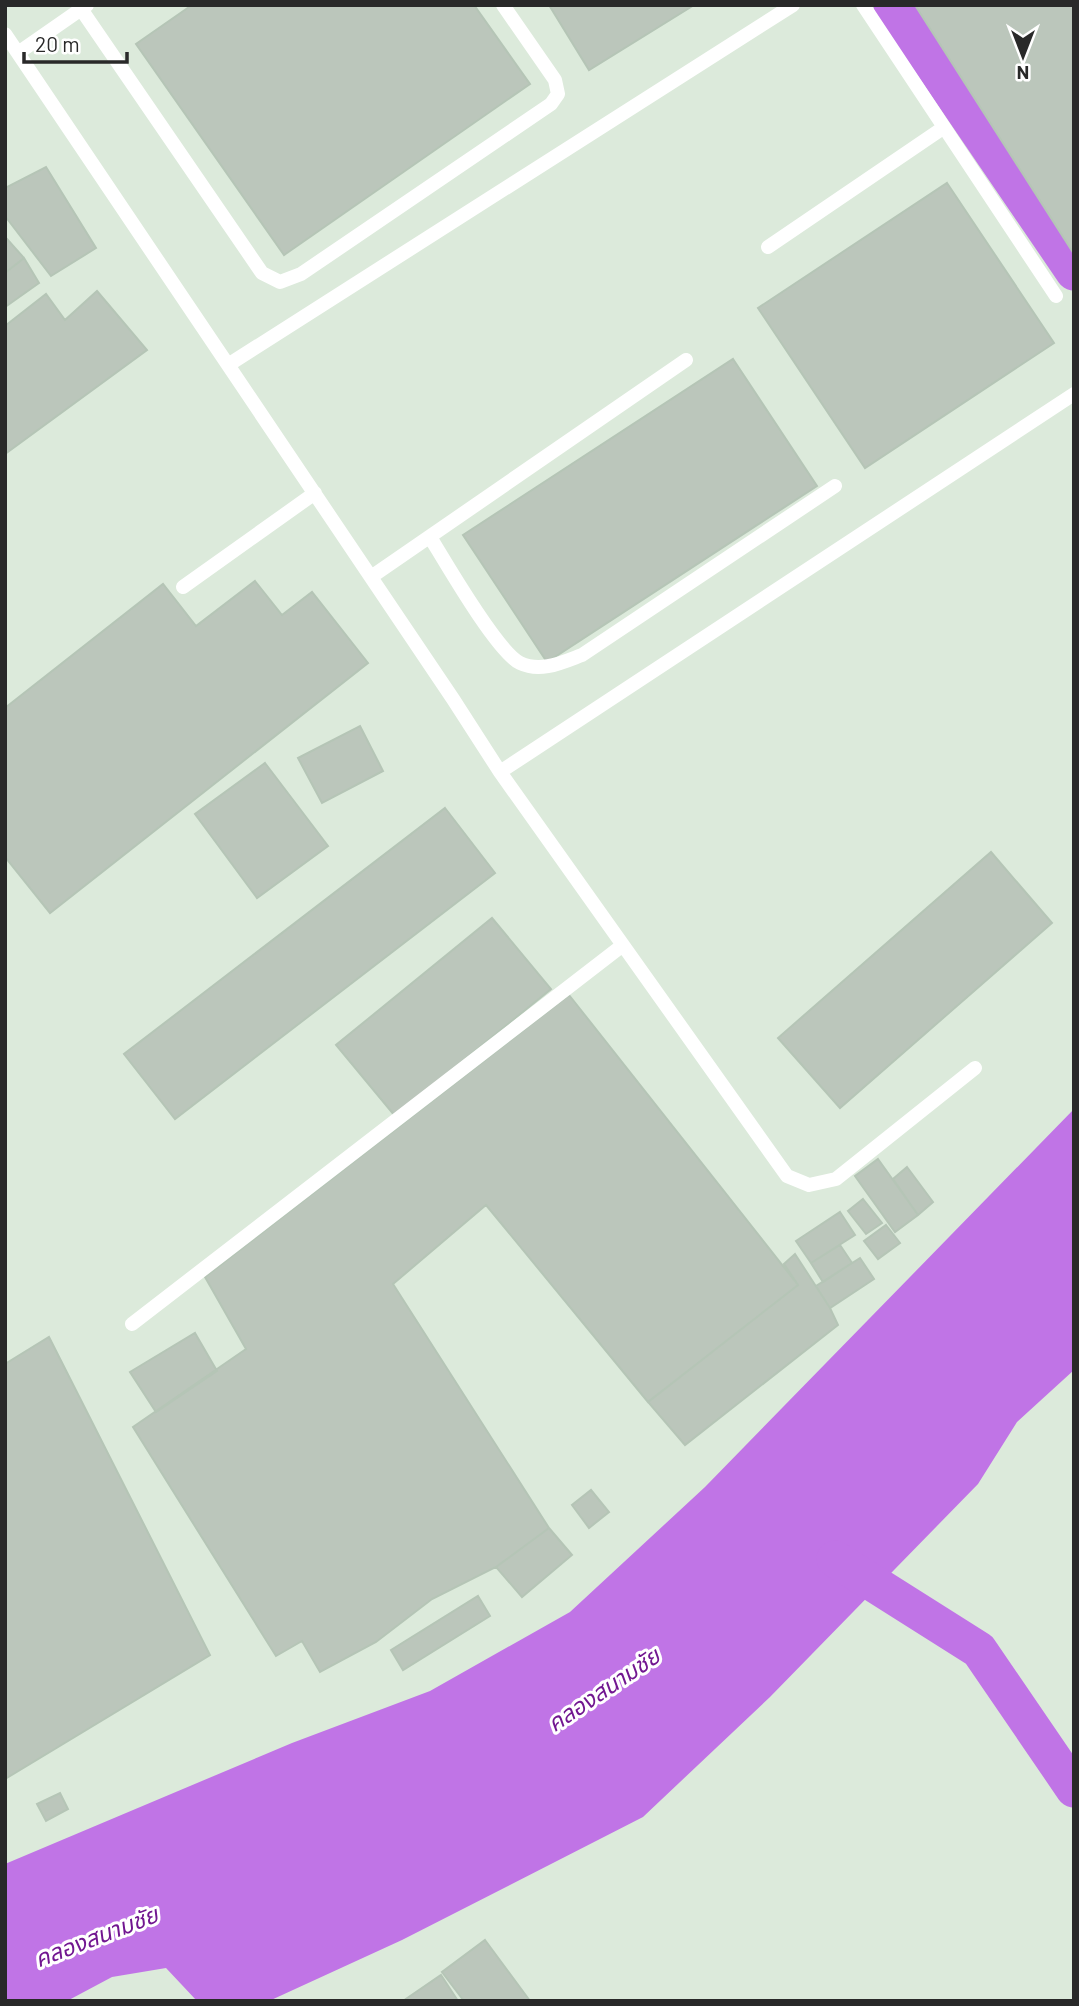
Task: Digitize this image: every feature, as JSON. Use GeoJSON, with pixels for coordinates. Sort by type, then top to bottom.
{"type":"FeatureCollection","features":[{"type":"Feature","properties":{"kind":"lane"},"geometry":{"type":"LineString","coordinates":[[18,53],[84,7],[262,273],[280,282],[301,274],[551,104],[558,93],[555,80],[503,5]]}},
{"type":"Feature","properties":{"kind":"lane"},"geometry":{"type":"LineString","coordinates":[[228,365],[793,5]]}},
{"type":"Feature","properties":{"kind":"lane"},"geometry":{"type":"LineString","coordinates":[[863,5],[1056,296]]}},
{"type":"Feature","properties":{"kind":"lane"},"geometry":{"type":"LineString","coordinates":[[5,34],[500,772],[787,1176],[809,1185],[836,1179],[975,1068]]}},
{"type":"Feature","properties":{"kind":"lane"},"geometry":{"type":"LineString","coordinates":[[768,247],[943,128]]}},
{"type":"Feature","properties":{"kind":"lane"},"geometry":{"type":"LineString","coordinates":[[371,577],[686,360]]}},
{"type":"Feature","properties":{"kind":"lane"},"geometry":{"type":"LineString","coordinates":[[500,772],[1074,394]]}},
{"type":"Feature","properties":{"kind":"lane"},"geometry":{"type":"LineString","coordinates":[[430,537],[503,650],[521,664],[551,667],[582,655],[835,486]]}},
{"type":"Feature","properties":{"kind":"lane"},"geometry":{"type":"LineString","coordinates":[[183,587],[315,493]]}},
{"type":"Feature","properties":{"kind":"lane"},"geometry":{"type":"LineString","coordinates":[[132,1324],[623,945]]}},
{"type":"Feature","properties":{"kind":"water","name":"คลองสนามชัย"},"geometry":{"type":"Polygon","coordinates":[[[1074,1109],[1074,1370],[1017,1422],[978,1484],[770,1697],[643,1817],[402,1940],[269,2001],[197,2001],[166,1968],[112,1977],[67,2001],[5,2001],[5,1864],[292,1743],[430,1691],[570,1612],[705,1487],[1074,1109]]]}},
{"type":"Feature","properties":{"kind":"building"},"geometry":{"type":"Polygon","coordinates":[[[192,5],[474,5],[530,84],[284,255],[136,44],[192,5]]]}},
{"type":"Feature","properties":{"kind":"building"},"geometry":{"type":"Polygon","coordinates":[[[549,5],[694,5],[589,70],[549,5]]]}},
{"type":"Feature","properties":{"kind":"building"},"geometry":{"type":"Polygon","coordinates":[[[915,5],[1074,5],[1074,254],[915,5]]]}},
{"type":"Feature","properties":{"kind":"building"},"geometry":{"type":"Polygon","coordinates":[[[46,167],[96,248],[51,276],[5,216],[5,188],[46,167]]]}},
{"type":"Feature","properties":{"kind":"building"},"geometry":{"type":"Polygon","coordinates":[[[947,183],[1054,343],[865,468],[758,308],[947,183]]]}},
{"type":"Feature","properties":{"kind":"building"},"geometry":{"type":"Polygon","coordinates":[[[7,239],[24,258],[5,273],[5,240],[7,239]]]}},
{"type":"Feature","properties":{"kind":"building"},"geometry":{"type":"Polygon","coordinates":[[[24,258],[39,283],[5,307],[5,273],[24,258]]]}},
{"type":"Feature","properties":{"kind":"building"},"geometry":{"type":"Polygon","coordinates":[[[97,291],[147,350],[5,454],[5,326],[46,294],[65,320],[97,291]]]}},
{"type":"Feature","properties":{"kind":"building"},"geometry":{"type":"Polygon","coordinates":[[[733,359],[817,486],[547,662],[463,535],[733,359]]]}},
{"type":"Feature","properties":{"kind":"building"},"geometry":{"type":"Polygon","coordinates":[[[255,581],[282,615],[312,592],[368,663],[50,913],[5,857],[5,708],[163,584],[196,626],[255,581]]]}},
{"type":"Feature","properties":{"kind":"building"},"geometry":{"type":"Polygon","coordinates":[[[360,726],[383,771],[322,803],[298,758],[360,726]]]}},
{"type":"Feature","properties":{"kind":"building"},"geometry":{"type":"Polygon","coordinates":[[[265,763],[328,846],[257,898],[195,814],[265,763]]]}},
{"type":"Feature","properties":{"kind":"building"},"geometry":{"type":"Polygon","coordinates":[[[445,808],[495,873],[175,1119],[124,1054],[445,808]]]}},
{"type":"Feature","properties":{"kind":"building"},"geometry":{"type":"Polygon","coordinates":[[[991,852],[1052,923],[840,1108],[778,1038],[991,852]]]}},
{"type":"Feature","properties":{"kind":"building"},"geometry":{"type":"Polygon","coordinates":[[[492,918],[551,989],[395,1116],[336,1045],[492,918]]]}},
{"type":"Feature","properties":{"kind":"building"},"geometry":{"type":"Polygon","coordinates":[[[569,995],[798,1285],[648,1402],[486,1205],[393,1284],[549,1528],[496,1567],[432,1599],[376,1642],[320,1672],[302,1641],[276,1656],[133,1427],[246,1349],[205,1277],[569,995]]]}},
{"type":"Feature","properties":{"kind":"building"},"geometry":{"type":"Polygon","coordinates":[[[878,1159],[918,1215],[895,1232],[855,1176],[878,1159]]]}},
{"type":"Feature","properties":{"kind":"building"},"geometry":{"type":"Polygon","coordinates":[[[907,1167],[933,1202],[918,1215],[893,1179],[907,1167]]]}},
{"type":"Feature","properties":{"kind":"building"},"geometry":{"type":"Polygon","coordinates":[[[863,1199],[882,1223],[866,1234],[848,1211],[863,1199]]]}},
{"type":"Feature","properties":{"kind":"building"},"geometry":{"type":"Polygon","coordinates":[[[840,1212],[855,1235],[811,1263],[796,1241],[840,1212]]]}},
{"type":"Feature","properties":{"kind":"building"},"geometry":{"type":"Polygon","coordinates":[[[886,1225],[900,1243],[878,1259],[864,1241],[886,1225]]]}},
{"type":"Feature","properties":{"kind":"building"},"geometry":{"type":"Polygon","coordinates":[[[840,1245],[852,1263],[823,1282],[811,1263],[840,1245]]]}},
{"type":"Feature","properties":{"kind":"building"},"geometry":{"type":"Polygon","coordinates":[[[795,1254],[838,1325],[685,1445],[648,1402],[798,1285],[784,1264],[795,1254]]]}},
{"type":"Feature","properties":{"kind":"building"},"geometry":{"type":"Polygon","coordinates":[[[860,1258],[874,1279],[830,1308],[816,1286],[860,1258]]]}},
{"type":"Feature","properties":{"kind":"building"},"geometry":{"type":"Polygon","coordinates":[[[195,1333],[217,1371],[156,1412],[130,1372],[195,1333]]]}},
{"type":"Feature","properties":{"kind":"building"},"geometry":{"type":"Polygon","coordinates":[[[49,1337],[210,1655],[5,1779],[5,1364],[49,1337]]]}},
{"type":"Feature","properties":{"kind":"building"},"geometry":{"type":"Polygon","coordinates":[[[591,1490],[609,1512],[589,1528],[572,1505],[591,1490]]]}},
{"type":"Feature","properties":{"kind":"building"},"geometry":{"type":"Polygon","coordinates":[[[549,1528],[572,1555],[522,1597],[496,1567],[549,1528]]]}},
{"type":"Feature","properties":{"kind":"building"},"geometry":{"type":"Polygon","coordinates":[[[478,1596],[490,1616],[403,1670],[391,1650],[478,1596]]]}},
{"type":"Feature","properties":{"kind":"building"},"geometry":{"type":"Polygon","coordinates":[[[60,1793],[68,1809],[46,1821],[37,1804],[60,1793]]]}},
{"type":"Feature","properties":{"kind":"building"},"geometry":{"type":"Polygon","coordinates":[[[485,1940],[530,2001],[464,2001],[442,1972],[485,1940]]]}},
{"type":"Feature","properties":{"kind":"building"},"geometry":{"type":"Polygon","coordinates":[[[441,1975],[458,2001],[403,2001],[441,1975]]]}},
{"type":"Feature","properties":{"kind":"waterway"},"geometry":{"type":"LineString","coordinates":[[892,5],[1074,272]]}},
{"type":"Feature","properties":{"kind":"waterway"},"geometry":{"type":"LineString","coordinates":[[835,1559],[979,1650],[1074,1789]]}}]}
